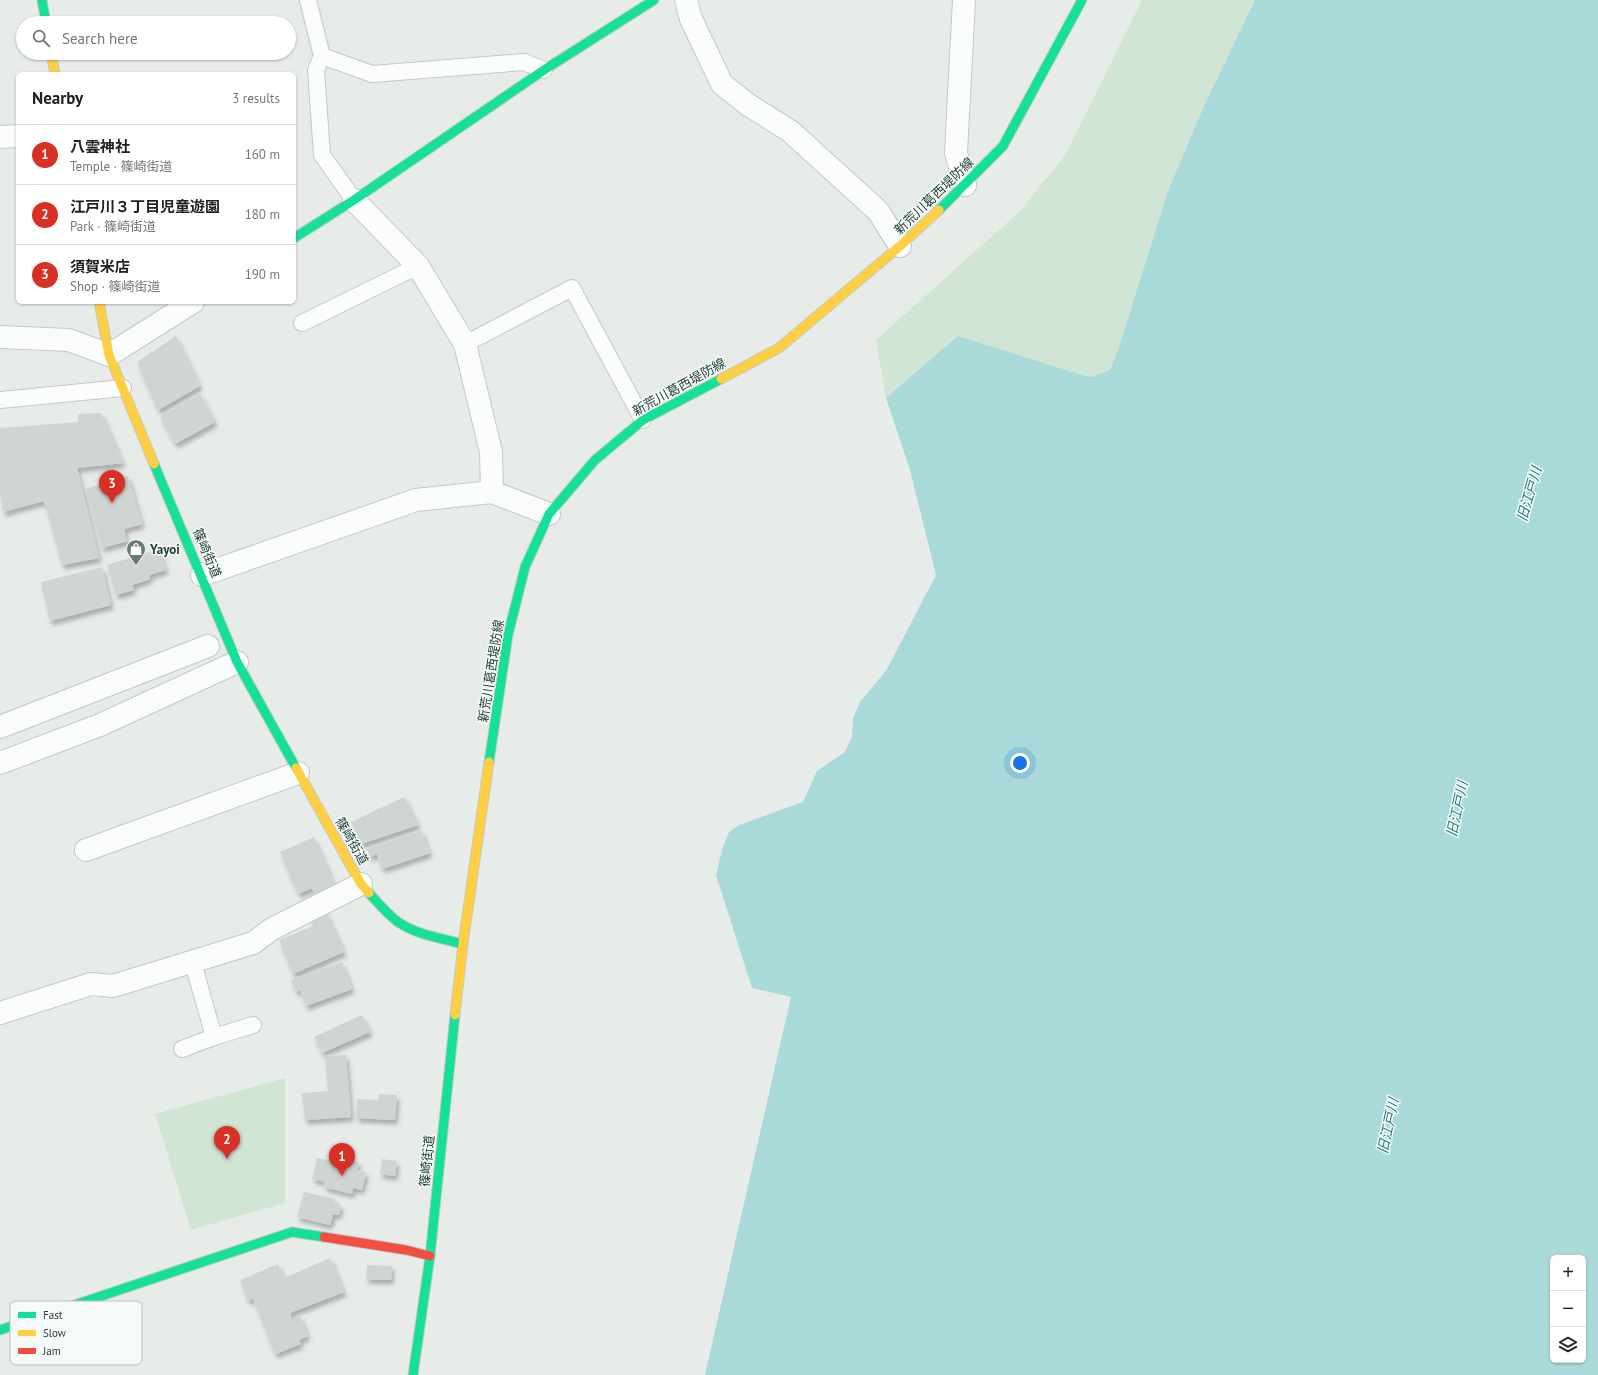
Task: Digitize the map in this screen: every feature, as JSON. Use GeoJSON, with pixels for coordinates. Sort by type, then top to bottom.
{"type":"FeatureCollection","features":[{"type":"Feature","properties":{"kind":"street"},"geometry":{"type":"LineString","coordinates":[[42,0],[45,16]]}},
{"type":"Feature","properties":{"kind":"street"},"geometry":{"type":"LineString","coordinates":[[686,0],[691,19],[722,84],[747,104],[790,131],[878,212],[900,246]]}},
{"type":"Feature","properties":{"kind":"street"},"geometry":{"type":"LineString","coordinates":[[964,0],[956,153],[965,185]]}},
{"type":"Feature","properties":{"kind":"street","name":"新荒川葛西堤防線"},"geometry":{"type":"LineString","coordinates":[[464,944],[508,635],[525,567],[550,514],[568,490],[595,460],[643,420],[779,348],[900,246],[965,185],[1003,146],[1082,0]]}},
{"type":"Feature","properties":{"kind":"street"},"geometry":{"type":"LineString","coordinates":[[296,237],[354,200],[544,70],[651,1]]}},
{"type":"Feature","properties":{"kind":"street"},"geometry":{"type":"LineString","coordinates":[[52,60],[55,72]]}},
{"type":"Feature","properties":{"kind":"street"},"geometry":{"type":"LineString","coordinates":[[0,137],[16,136]]}},
{"type":"Feature","properties":{"kind":"street"},"geometry":{"type":"LineString","coordinates":[[354,200],[418,266],[465,344],[491,452],[492,492]]}},
{"type":"Feature","properties":{"kind":"street","name":"篠崎街道"},"geometry":{"type":"LineString","coordinates":[[99,304],[109,355],[237,662],[361,884],[386,912],[398,922],[419,933],[464,944],[430,1256],[412,1375]]}},
{"type":"Feature","properties":{"kind":"street"},"geometry":{"type":"LineString","coordinates":[[0,337],[69,340],[109,355],[190,304]]}},
{"type":"Feature","properties":{"kind":"street"},"geometry":{"type":"LineString","coordinates":[[202,575],[416,500],[492,492],[550,514]]}},
{"type":"Feature","properties":{"kind":"street"},"geometry":{"type":"LineString","coordinates":[[0,727],[208,646]]}},
{"type":"Feature","properties":{"kind":"street"},"geometry":{"type":"LineString","coordinates":[[0,764],[100,725],[237,662]]}},
{"type":"Feature","properties":{"kind":"street"},"geometry":{"type":"LineString","coordinates":[[86,850],[298,773]]}},
{"type":"Feature","properties":{"kind":"street"},"geometry":{"type":"LineString","coordinates":[[0,1013],[90,984],[113,986],[193,963],[253,943],[272,929],[361,884]]}},
{"type":"Feature","properties":{"kind":"street"},"geometry":{"type":"LineString","coordinates":[[86,1301],[292,1232],[406,1250],[430,1256]]}},
{"type":"Feature","properties":{"kind":"street"},"geometry":{"type":"LineString","coordinates":[[0,1330],[10,1327]]}},
{"type":"Feature","properties":{"kind":"lane"},"geometry":{"type":"LineString","coordinates":[[308,0],[322,56],[316,70],[322,155],[354,200]]}},
{"type":"Feature","properties":{"kind":"lane"},"geometry":{"type":"LineString","coordinates":[[322,56],[372,74],[524,62],[544,70]]}},
{"type":"Feature","properties":{"kind":"lane"},"geometry":{"type":"LineString","coordinates":[[302,323],[418,266]]}},
{"type":"Feature","properties":{"kind":"lane"},"geometry":{"type":"LineString","coordinates":[[465,344],[572,288],[643,420]]}},
{"type":"Feature","properties":{"kind":"lane"},"geometry":{"type":"LineString","coordinates":[[0,400],[123,388]]}},
{"type":"Feature","properties":{"kind":"lane"},"geometry":{"type":"LineString","coordinates":[[193,963],[214,1037]]}},
{"type":"Feature","properties":{"kind":"lane"},"geometry":{"type":"LineString","coordinates":[[182,1049],[253,1025]]}},
{"type":"Feature","properties":{"kind":"green space"},"geometry":{"type":"Polygon","coordinates":[[[1142,0],[1255,0],[1203,108],[1168,191],[1118,350],[1110,370],[1092,377],[1082,375],[958,336],[886,398],[876,340],[1019,212],[1066,154],[1142,0]]]}},
{"type":"Feature","properties":{"kind":"green space"},"geometry":{"type":"Polygon","coordinates":[[[285,1078],[285,1203],[191,1230],[155,1114],[285,1078]]]}},
{"type":"Feature","properties":{"kind":"water","name":"旧江戸川"},"geometry":{"type":"Polygon","coordinates":[[[1255,0],[1598,0],[1598,1375],[705,1375],[791,997],[752,988],[716,875],[722,850],[729,832],[739,825],[803,802],[817,771],[845,752],[852,737],[853,719],[860,702],[886,671],[936,575],[910,470],[886,398],[958,336],[1082,375],[1092,377],[1110,370],[1118,350],[1168,191],[1203,108],[1255,0]]]}},
{"type":"Feature","properties":{"kind":"building"},"geometry":{"type":"Polygon","coordinates":[[[176,336],[200,386],[158,410],[137,362],[176,336]]]}},
{"type":"Feature","properties":{"kind":"building"},"geometry":{"type":"Polygon","coordinates":[[[200,394],[215,422],[175,444],[160,416],[200,394]]]}},
{"type":"Feature","properties":{"kind":"building"},"geometry":{"type":"Polygon","coordinates":[[[101,413],[123,463],[77,468],[99,558],[62,565],[44,501],[3,512],[0,491],[0,428],[78,422],[78,414],[101,413]]]}},
{"type":"Feature","properties":{"kind":"building"},"geometry":{"type":"Polygon","coordinates":[[[128,476],[142,524],[124,529],[127,541],[102,548],[85,489],[128,476]]]}},
{"type":"Feature","properties":{"kind":"building"},"geometry":{"type":"Polygon","coordinates":[[[159,549],[166,570],[149,575],[150,579],[132,585],[134,590],[116,595],[107,565],[159,549]]]}},
{"type":"Feature","properties":{"kind":"building"},"geometry":{"type":"Polygon","coordinates":[[[102,567],[111,605],[50,621],[41,582],[102,567]]]}},
{"type":"Feature","properties":{"kind":"building"},"geometry":{"type":"Polygon","coordinates":[[[404,797],[418,825],[361,844],[351,822],[404,797]]]}},
{"type":"Feature","properties":{"kind":"building"},"geometry":{"type":"Polygon","coordinates":[[[421,830],[430,853],[382,869],[377,854],[370,857],[367,849],[421,830]]]}},
{"type":"Feature","properties":{"kind":"building"},"geometry":{"type":"Polygon","coordinates":[[[314,837],[335,886],[315,895],[312,888],[298,894],[280,852],[314,837]]]}},
{"type":"Feature","properties":{"kind":"building"},"geometry":{"type":"Polygon","coordinates":[[[326,912],[344,952],[293,974],[279,940],[313,926],[310,920],[326,912]]]}},
{"type":"Feature","properties":{"kind":"building"},"geometry":{"type":"Polygon","coordinates":[[[342,962],[352,989],[306,1006],[300,990],[296,992],[291,980],[342,962]]]}},
{"type":"Feature","properties":{"kind":"building"},"geometry":{"type":"Polygon","coordinates":[[[362,1015],[370,1032],[322,1053],[314,1037],[362,1015]]]}},
{"type":"Feature","properties":{"kind":"building"},"geometry":{"type":"Polygon","coordinates":[[[346,1055],[351,1117],[305,1120],[302,1093],[328,1091],[325,1056],[346,1055]]]}},
{"type":"Feature","properties":{"kind":"building"},"geometry":{"type":"Polygon","coordinates":[[[379,1094],[397,1095],[395,1120],[356,1118],[357,1099],[378,1100],[379,1094]]]}},
{"type":"Feature","properties":{"kind":"building"},"geometry":{"type":"Polygon","coordinates":[[[329,1155],[359,1162],[357,1170],[366,1172],[362,1190],[353,1188],[352,1194],[324,1187],[325,1182],[312,1179],[317,1158],[329,1160],[329,1155]]]}},
{"type":"Feature","properties":{"kind":"building"},"geometry":{"type":"Polygon","coordinates":[[[382,1159],[397,1161],[395,1176],[380,1174],[382,1159]]]}},
{"type":"Feature","properties":{"kind":"building"},"geometry":{"type":"Polygon","coordinates":[[[304,1192],[335,1199],[334,1203],[341,1205],[339,1215],[333,1214],[330,1225],[297,1217],[304,1192]]]}},
{"type":"Feature","properties":{"kind":"building"},"geometry":{"type":"Polygon","coordinates":[[[330,1258],[344,1292],[290,1313],[292,1320],[300,1316],[308,1336],[299,1340],[301,1344],[275,1354],[253,1298],[248,1301],[240,1280],[278,1264],[284,1278],[330,1258]]]}},
{"type":"Feature","properties":{"kind":"building"},"geometry":{"type":"Polygon","coordinates":[[[367,1265],[392,1266],[391,1280],[366,1279],[367,1265]]]}},
{"type":"Feature","properties":{"kind":"traffic: fast"},"geometry":{"type":"LineString","coordinates":[[42,0],[45,16]]}},
{"type":"Feature","properties":{"kind":"traffic: fast"},"geometry":{"type":"LineString","coordinates":[[296,237],[354,200],[544,70],[654,0]]}},
{"type":"Feature","properties":{"kind":"traffic: fast"},"geometry":{"type":"LineString","coordinates":[[939,210],[1003,146],[1082,0]]}},
{"type":"Feature","properties":{"kind":"traffic: fast"},"geometry":{"type":"LineString","coordinates":[[489,762],[508,635],[525,567],[549,514],[595,460],[643,420],[721,379]]}},
{"type":"Feature","properties":{"kind":"traffic: fast"},"geometry":{"type":"LineString","coordinates":[[154,464],[237,662],[296,768]]}},
{"type":"Feature","properties":{"kind":"traffic: fast"},"geometry":{"type":"LineString","coordinates":[[369,893],[390,916],[405,926],[429,936],[463,944]]}},
{"type":"Feature","properties":{"kind":"traffic: fast"},"geometry":{"type":"LineString","coordinates":[[413,1375],[430,1256],[455,1015]]}},
{"type":"Feature","properties":{"kind":"traffic: fast"},"geometry":{"type":"LineString","coordinates":[[86,1301],[292,1232],[324,1237]]}},
{"type":"Feature","properties":{"kind":"traffic: fast"},"geometry":{"type":"LineString","coordinates":[[0,1330],[10,1327]]}},
{"type":"Feature","properties":{"kind":"traffic: slow"},"geometry":{"type":"LineString","coordinates":[[52,60],[55,72]]}},
{"type":"Feature","properties":{"kind":"traffic: slow"},"geometry":{"type":"LineString","coordinates":[[721,379],[779,348],[900,246],[939,210]]}},
{"type":"Feature","properties":{"kind":"traffic: slow"},"geometry":{"type":"LineString","coordinates":[[99,304],[109,355],[154,464]]}},
{"type":"Feature","properties":{"kind":"traffic: slow"},"geometry":{"type":"LineString","coordinates":[[455,1015],[463,944],[489,762]]}},
{"type":"Feature","properties":{"kind":"traffic: slow"},"geometry":{"type":"LineString","coordinates":[[296,768],[361,884],[369,893]]}},
{"type":"Feature","properties":{"kind":"traffic: jam"},"geometry":{"type":"LineString","coordinates":[[324,1237],[406,1250],[430,1256]]}},
{"type":"Feature","properties":{"kind":"place","name":"須賀米店"},"geometry":{"type":"Point","coordinates":[112,503]}},
{"type":"Feature","properties":{"kind":"place","name":"Yayoi"},"geometry":{"type":"Point","coordinates":[136,566]}},
{"type":"Feature","properties":{"kind":"place","name":"江戸川３丁目児童遊園"},"geometry":{"type":"Point","coordinates":[227,1159]}},
{"type":"Feature","properties":{"kind":"place","name":"八雲神社"},"geometry":{"type":"Point","coordinates":[342,1176]}}]}
